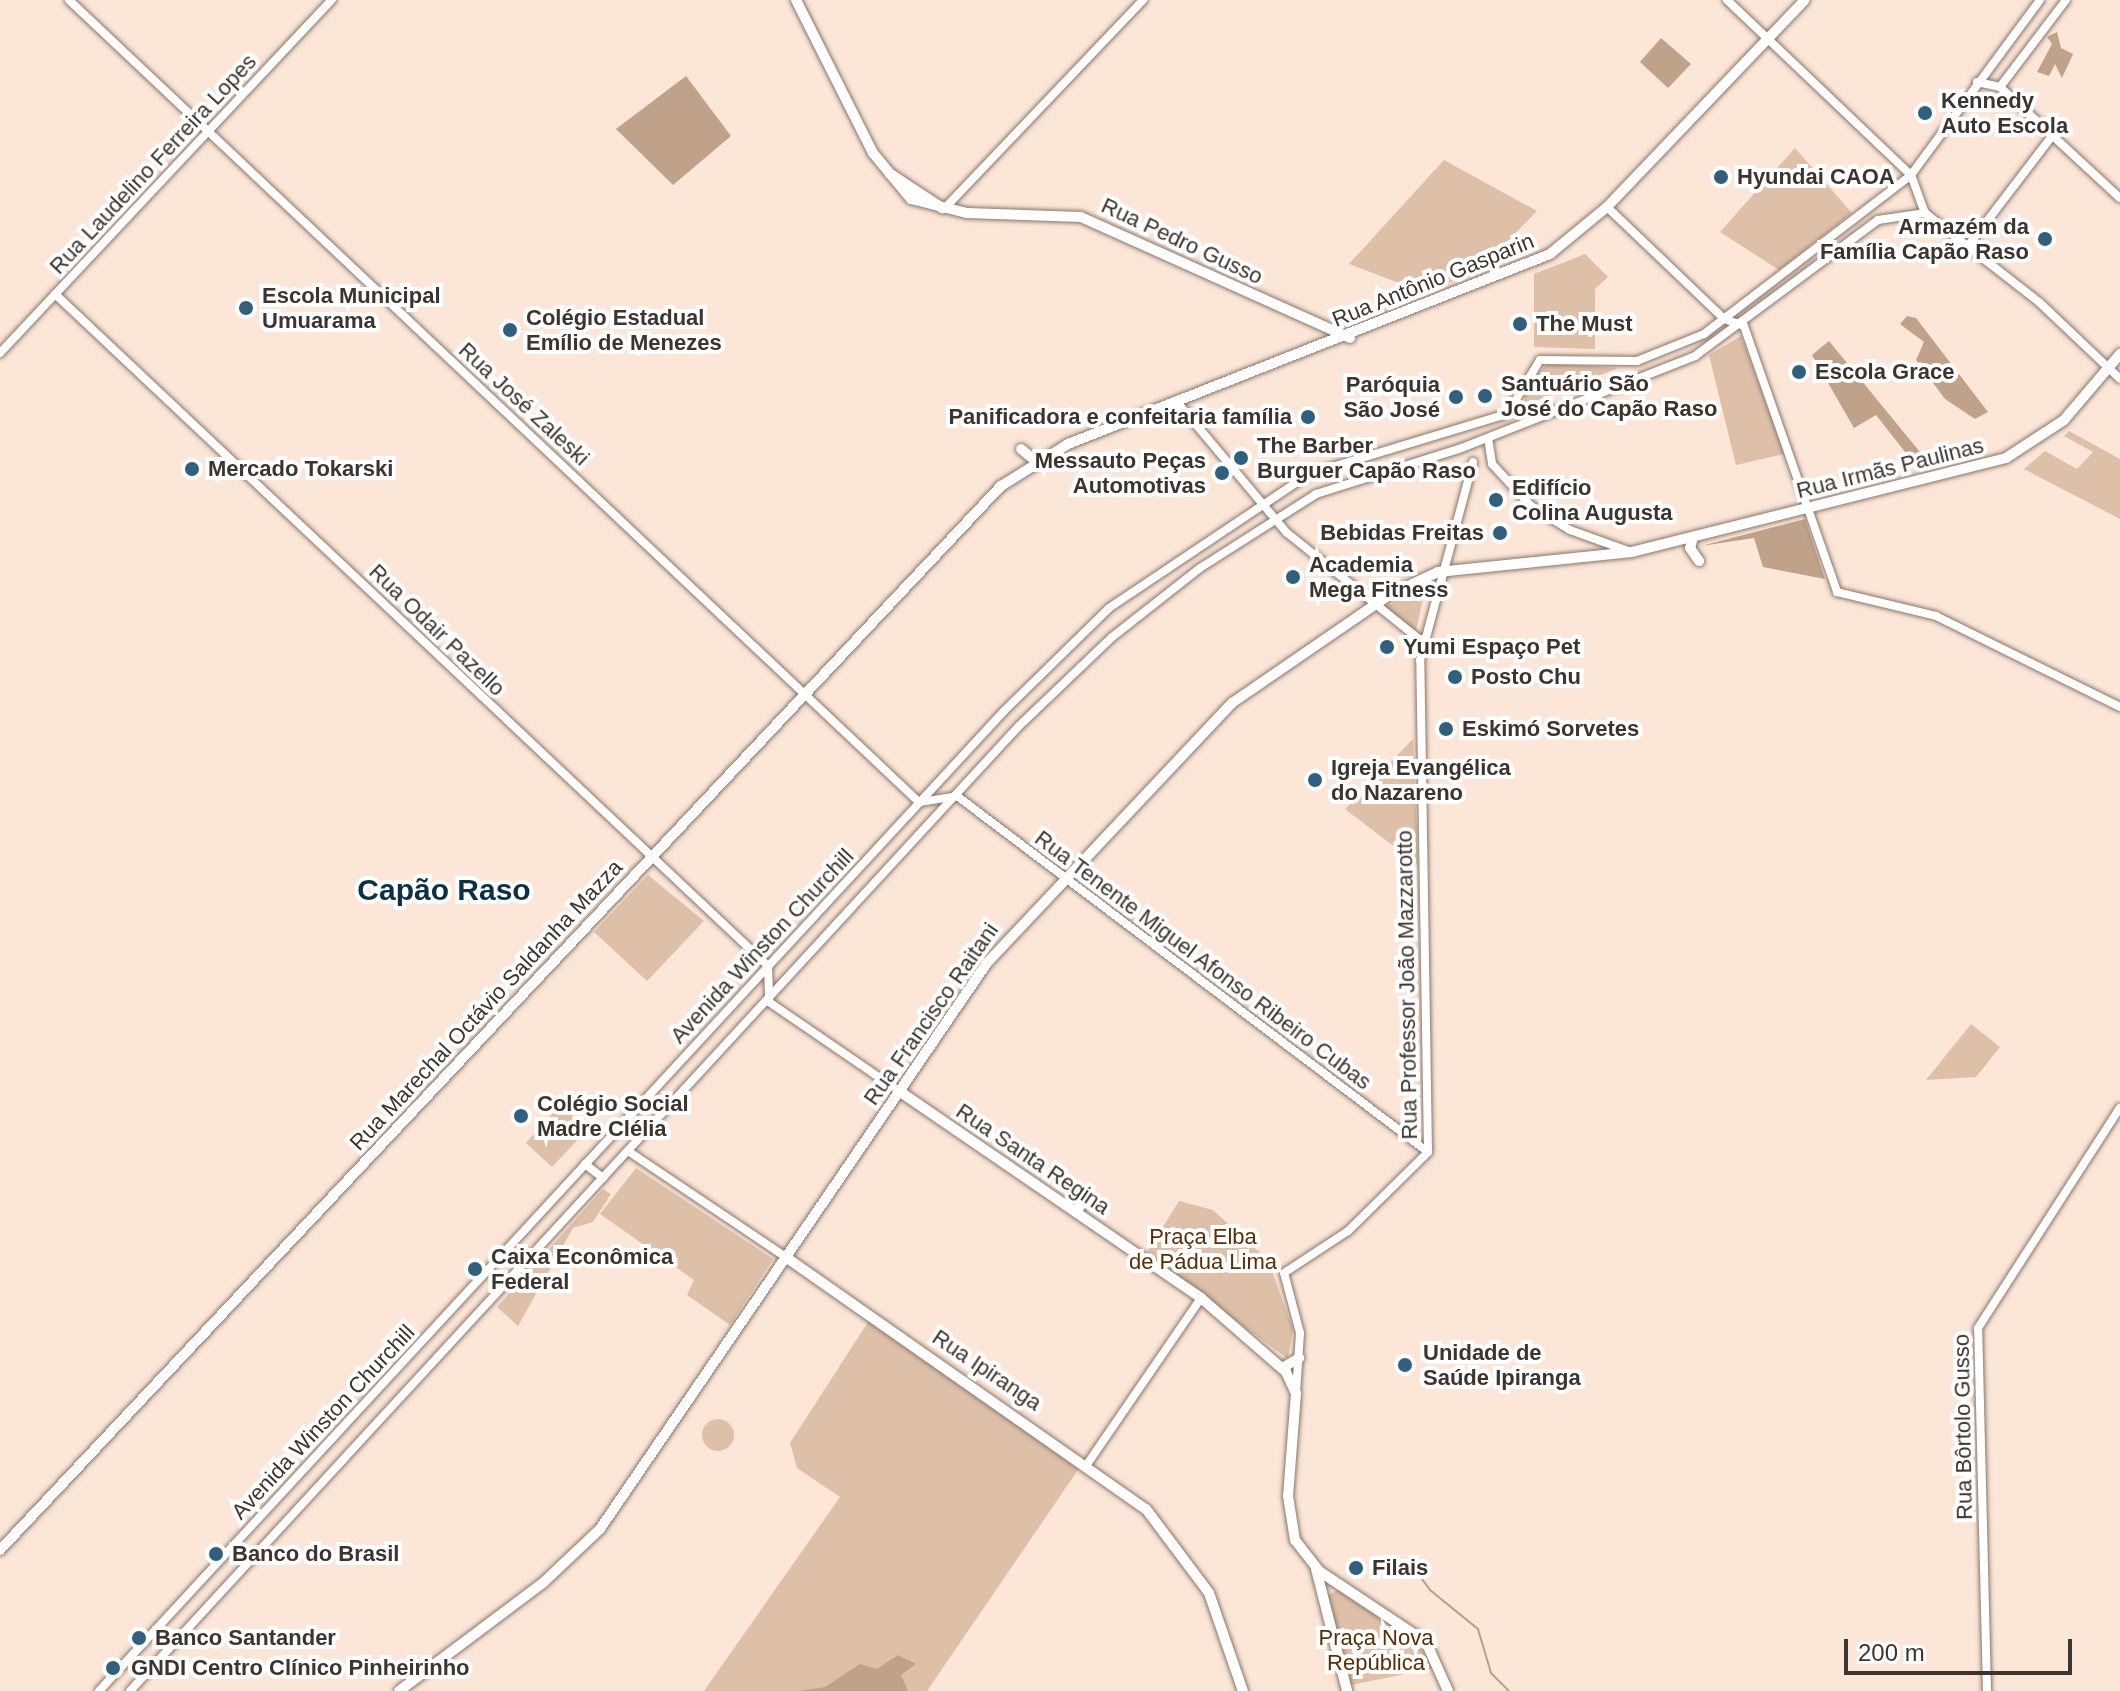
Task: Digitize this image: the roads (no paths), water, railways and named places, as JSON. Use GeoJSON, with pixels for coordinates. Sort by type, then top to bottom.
{"type":"FeatureCollection","features":[{"type":"Feature","properties":{"kind":"main road","name":"Rua Pedro Gusso"},"geometry":{"type":"LineString","coordinates":[[796,0],[883,170],[943,209],[1081,217],[1350,338]]}},
{"type":"Feature","properties":{"kind":"main road","name":"Rua Antônio Gasparin"},"geometry":{"type":"LineString","coordinates":[[1001,486],[1036,461],[1177,402],[1350,338],[1550,254],[1607,207],[1805,0]]}},
{"type":"Feature","properties":{"kind":"main road","name":"Rua Irmãs Paulinas"},"geometry":{"type":"LineString","coordinates":[[1632,552],[1966,472],[2021,451],[2064,420],[2120,354]]}},
{"type":"Feature","properties":{"kind":"main road"},"geometry":{"type":"LineString","coordinates":[[1021,449],[1036,461]]}},
{"type":"Feature","properties":{"kind":"main road","name":"Rua Marechal Octávio Saldanha Mazza"},"geometry":{"type":"LineString","coordinates":[[0,1550],[1001,486]]}},
{"type":"Feature","properties":{"kind":"main road"},"geometry":{"type":"LineString","coordinates":[[1693,537],[1690,548],[1699,561]]}},
{"type":"Feature","properties":{"kind":"main road","name":"Rua Francisco Raitani"},"geometry":{"type":"LineString","coordinates":[[399,1691],[588,1542],[787,1258],[987,963],[1064,877],[1232,703],[1374,606],[1438,572],[1632,552]]}},
{"type":"Feature","properties":{"kind":"main road","name":"Rua Santa Regina"},"geometry":{"type":"LineString","coordinates":[[899,1091],[1201,1298],[1282,1368],[1296,1393]]}},
{"type":"Feature","properties":{"kind":"main road"},"geometry":{"type":"LineString","coordinates":[[1076,1212],[1083,1202]]}},
{"type":"Feature","properties":{"kind":"main road","name":"Rua Ipiranga"},"geometry":{"type":"LineString","coordinates":[[787,1258],[1088,1463],[1146,1509],[1188,1558],[1223,1624],[1243,1691]]}},
{"type":"Feature","properties":{"kind":"main road"},"geometry":{"type":"LineString","coordinates":[[1282,1368],[1299,1358]]}},
{"type":"Feature","properties":{"kind":"main road"},"geometry":{"type":"LineString","coordinates":[[1296,1393],[1289,1519],[1316,1568],[1347,1691]]}},
{"type":"Feature","properties":{"kind":"main road"},"geometry":{"type":"LineString","coordinates":[[1316,1568],[1416,1633],[1434,1652],[1448,1691]]}},
{"type":"Feature","properties":{"kind":"street","name":"Rua José Zaleski"},"geometry":{"type":"LineString","coordinates":[[69,0],[919,802]]}},
{"type":"Feature","properties":{"kind":"street","name":"Rua Laudelino Ferreira Lopes"},"geometry":{"type":"LineString","coordinates":[[0,353],[332,0]]}},
{"type":"Feature","properties":{"kind":"street"},"geometry":{"type":"LineString","coordinates":[[943,209],[1143,0]]}},
{"type":"Feature","properties":{"kind":"street"},"geometry":{"type":"LineString","coordinates":[[1727,0],[1911,175],[1925,213],[1968,246],[2120,379]]}},
{"type":"Feature","properties":{"kind":"street"},"geometry":{"type":"LineString","coordinates":[[1724,319],[1911,175],[2040,0]]}},
{"type":"Feature","properties":{"kind":"street"},"geometry":{"type":"LineString","coordinates":[[2000,87],[2066,0]]}},
{"type":"Feature","properties":{"kind":"street"},"geometry":{"type":"LineString","coordinates":[[1977,82],[2000,87],[2120,198]]}},
{"type":"Feature","properties":{"kind":"street"},"geometry":{"type":"LineString","coordinates":[[1968,246],[2053,135]]}},
{"type":"Feature","properties":{"kind":"street"},"geometry":{"type":"LineString","coordinates":[[1607,207],[1724,319],[1744,326],[1837,592],[1936,616],[2120,707]]}},
{"type":"Feature","properties":{"kind":"street","name":"Avenida Winston Churchill"},"geometry":{"type":"LineString","coordinates":[[130,1691],[957,796],[1096,650],[1274,519],[1316,494],[1459,449],[1695,356],[1744,326],[1878,220],[1925,213]]}},
{"type":"Feature","properties":{"kind":"street","name":"Rua Odair Pazello"},"geometry":{"type":"LineString","coordinates":[[55,294],[768,966]]}},
{"type":"Feature","properties":{"kind":"street","name":"Avenida Winston Churchill"},"geometry":{"type":"LineString","coordinates":[[99,1691],[919,802],[1084,630],[1260,502],[1309,474],[1507,414],[1540,360],[1637,361],[1724,319]]}},
{"type":"Feature","properties":{"kind":"street"},"geometry":{"type":"LineString","coordinates":[[1177,402],[1274,519],[1374,606],[1423,642]]}},
{"type":"Feature","properties":{"kind":"street"},"geometry":{"type":"LineString","coordinates":[[1488,438],[1492,464]]}},
{"type":"Feature","properties":{"kind":"street"},"geometry":{"type":"LineString","coordinates":[[1459,449],[1473,462],[1492,464],[1556,523],[1632,552]]}},
{"type":"Feature","properties":{"kind":"street","name":"Rua Professor João Mazzarotto"},"geometry":{"type":"LineString","coordinates":[[1428,1152],[1423,642],[1438,572],[1473,462]]}},
{"type":"Feature","properties":{"kind":"street"},"geometry":{"type":"LineString","coordinates":[[919,802],[957,796]]}},
{"type":"Feature","properties":{"kind":"street","name":"Rua Tenente Miguel Afonso Ribeiro Cubas"},"geometry":{"type":"LineString","coordinates":[[957,796],[1428,1152]]}},
{"type":"Feature","properties":{"kind":"street"},"geometry":{"type":"LineString","coordinates":[[768,966],[769,1000]]}},
{"type":"Feature","properties":{"kind":"street","name":"Rua Santa Regina"},"geometry":{"type":"LineString","coordinates":[[769,1000],[899,1091]]}},
{"type":"Feature","properties":{"kind":"street","name":"Rua Bôrtolo Gusso"},"geometry":{"type":"LineString","coordinates":[[1987,1691],[1977,1335],[2120,1108]]}},
{"type":"Feature","properties":{"kind":"street","name":"Rua Ipiranga"},"geometry":{"type":"LineString","coordinates":[[628,1151],[787,1258]]}},
{"type":"Feature","properties":{"kind":"street"},"geometry":{"type":"LineString","coordinates":[[1296,1393],[1299,1322],[1284,1273],[1348,1231],[1428,1152]]}},
{"type":"Feature","properties":{"kind":"street"},"geometry":{"type":"LineString","coordinates":[[585,1164],[603,1178]]}},
{"type":"Feature","properties":{"kind":"street"},"geometry":{"type":"LineString","coordinates":[[1088,1463],[1201,1298]]}},
{"type":"Feature","properties":{"kind":"waterway"},"geometry":{"type":"LineString","coordinates":[[1409,1561],[1430,1590],[1478,1629],[1491,1673],[1509,1691]]}},
{"type":"Feature","properties":{"kind":"place","name":"Kennedy Auto Escola"},"geometry":{"type":"Point","coordinates":[1925,113]}},
{"type":"Feature","properties":{"kind":"place","name":"Hyundai CAOA"},"geometry":{"type":"Point","coordinates":[1721,177]}},
{"type":"Feature","properties":{"kind":"place","name":"Armazém da Família Capão Raso"},"geometry":{"type":"Point","coordinates":[2045,239]}},
{"type":"Feature","properties":{"kind":"place","name":"Escola Municipal Umuarama"},"geometry":{"type":"Point","coordinates":[246,308]}},
{"type":"Feature","properties":{"kind":"place","name":"The Must"},"geometry":{"type":"Point","coordinates":[1520,324]}},
{"type":"Feature","properties":{"kind":"place","name":"Colégio Estadual Emílio de Menezes"},"geometry":{"type":"Point","coordinates":[510,330]}},
{"type":"Feature","properties":{"kind":"place","name":"Escola Grace"},"geometry":{"type":"Point","coordinates":[1799,372]}},
{"type":"Feature","properties":{"kind":"place","name":"Santuário São José do Capão Raso"},"geometry":{"type":"Point","coordinates":[1485,396]}},
{"type":"Feature","properties":{"kind":"place","name":"Paróquia São José"},"geometry":{"type":"Point","coordinates":[1456,397]}},
{"type":"Feature","properties":{"kind":"place","name":"Panificadora e confeitaria família"},"geometry":{"type":"Point","coordinates":[1308,417]}},
{"type":"Feature","properties":{"kind":"place","name":"The Barber Burguer Capão Raso"},"geometry":{"type":"Point","coordinates":[1241,458]}},
{"type":"Feature","properties":{"kind":"place","name":"Mercado Tokarski"},"geometry":{"type":"Point","coordinates":[192,469]}},
{"type":"Feature","properties":{"kind":"place","name":"Messauto Peças Automotivas"},"geometry":{"type":"Point","coordinates":[1222,473]}},
{"type":"Feature","properties":{"kind":"place","name":"Edifício Colina Augusta"},"geometry":{"type":"Point","coordinates":[1496,500]}},
{"type":"Feature","properties":{"kind":"place","name":"Bebidas Freitas"},"geometry":{"type":"Point","coordinates":[1500,533]}},
{"type":"Feature","properties":{"kind":"place","name":"Academia Mega Fitness"},"geometry":{"type":"Point","coordinates":[1293,577]}},
{"type":"Feature","properties":{"kind":"place","name":"Yumi Espaço Pet"},"geometry":{"type":"Point","coordinates":[1387,647]}},
{"type":"Feature","properties":{"kind":"place","name":"Posto Chu"},"geometry":{"type":"Point","coordinates":[1455,677]}},
{"type":"Feature","properties":{"kind":"place","name":"Eskimó Sorvetes"},"geometry":{"type":"Point","coordinates":[1446,729]}},
{"type":"Feature","properties":{"kind":"place","name":"Igreja Evangélica do Nazareno"},"geometry":{"type":"Point","coordinates":[1315,780]}},
{"type":"Feature","properties":{"kind":"place","name":"Colégio Social Madre Clélia"},"geometry":{"type":"Point","coordinates":[521,1116]}},
{"type":"Feature","properties":{"kind":"place","name":"Caixa Econômica Federal"},"geometry":{"type":"Point","coordinates":[475,1269]}},
{"type":"Feature","properties":{"kind":"place","name":"Unidade de Saúde Ipiranga"},"geometry":{"type":"Point","coordinates":[1405,1365]}},
{"type":"Feature","properties":{"kind":"place","name":"Banco do Brasil"},"geometry":{"type":"Point","coordinates":[216,1554]}},
{"type":"Feature","properties":{"kind":"place","name":"Filais"},"geometry":{"type":"Point","coordinates":[1356,1568]}},
{"type":"Feature","properties":{"kind":"place","name":"Banco Santander"},"geometry":{"type":"Point","coordinates":[139,1638]}},
{"type":"Feature","properties":{"kind":"place","name":"GNDI Centro Clínico Pinheirinho"},"geometry":{"type":"Point","coordinates":[113,1668]}},
{"type":"Feature","properties":{"kind":"district","name":"Capão Raso"},"geometry":{"type":"Point","coordinates":[444,890]}},
{"type":"Feature","properties":{"kind":"park label","name":"Praça Elba de Pádua Lima"},"geometry":{"type":"Point","coordinates":[1203,1248]}},
{"type":"Feature","properties":{"kind":"park label","name":"Praça Nova República"},"geometry":{"type":"Point","coordinates":[1376,1650]}}]}
